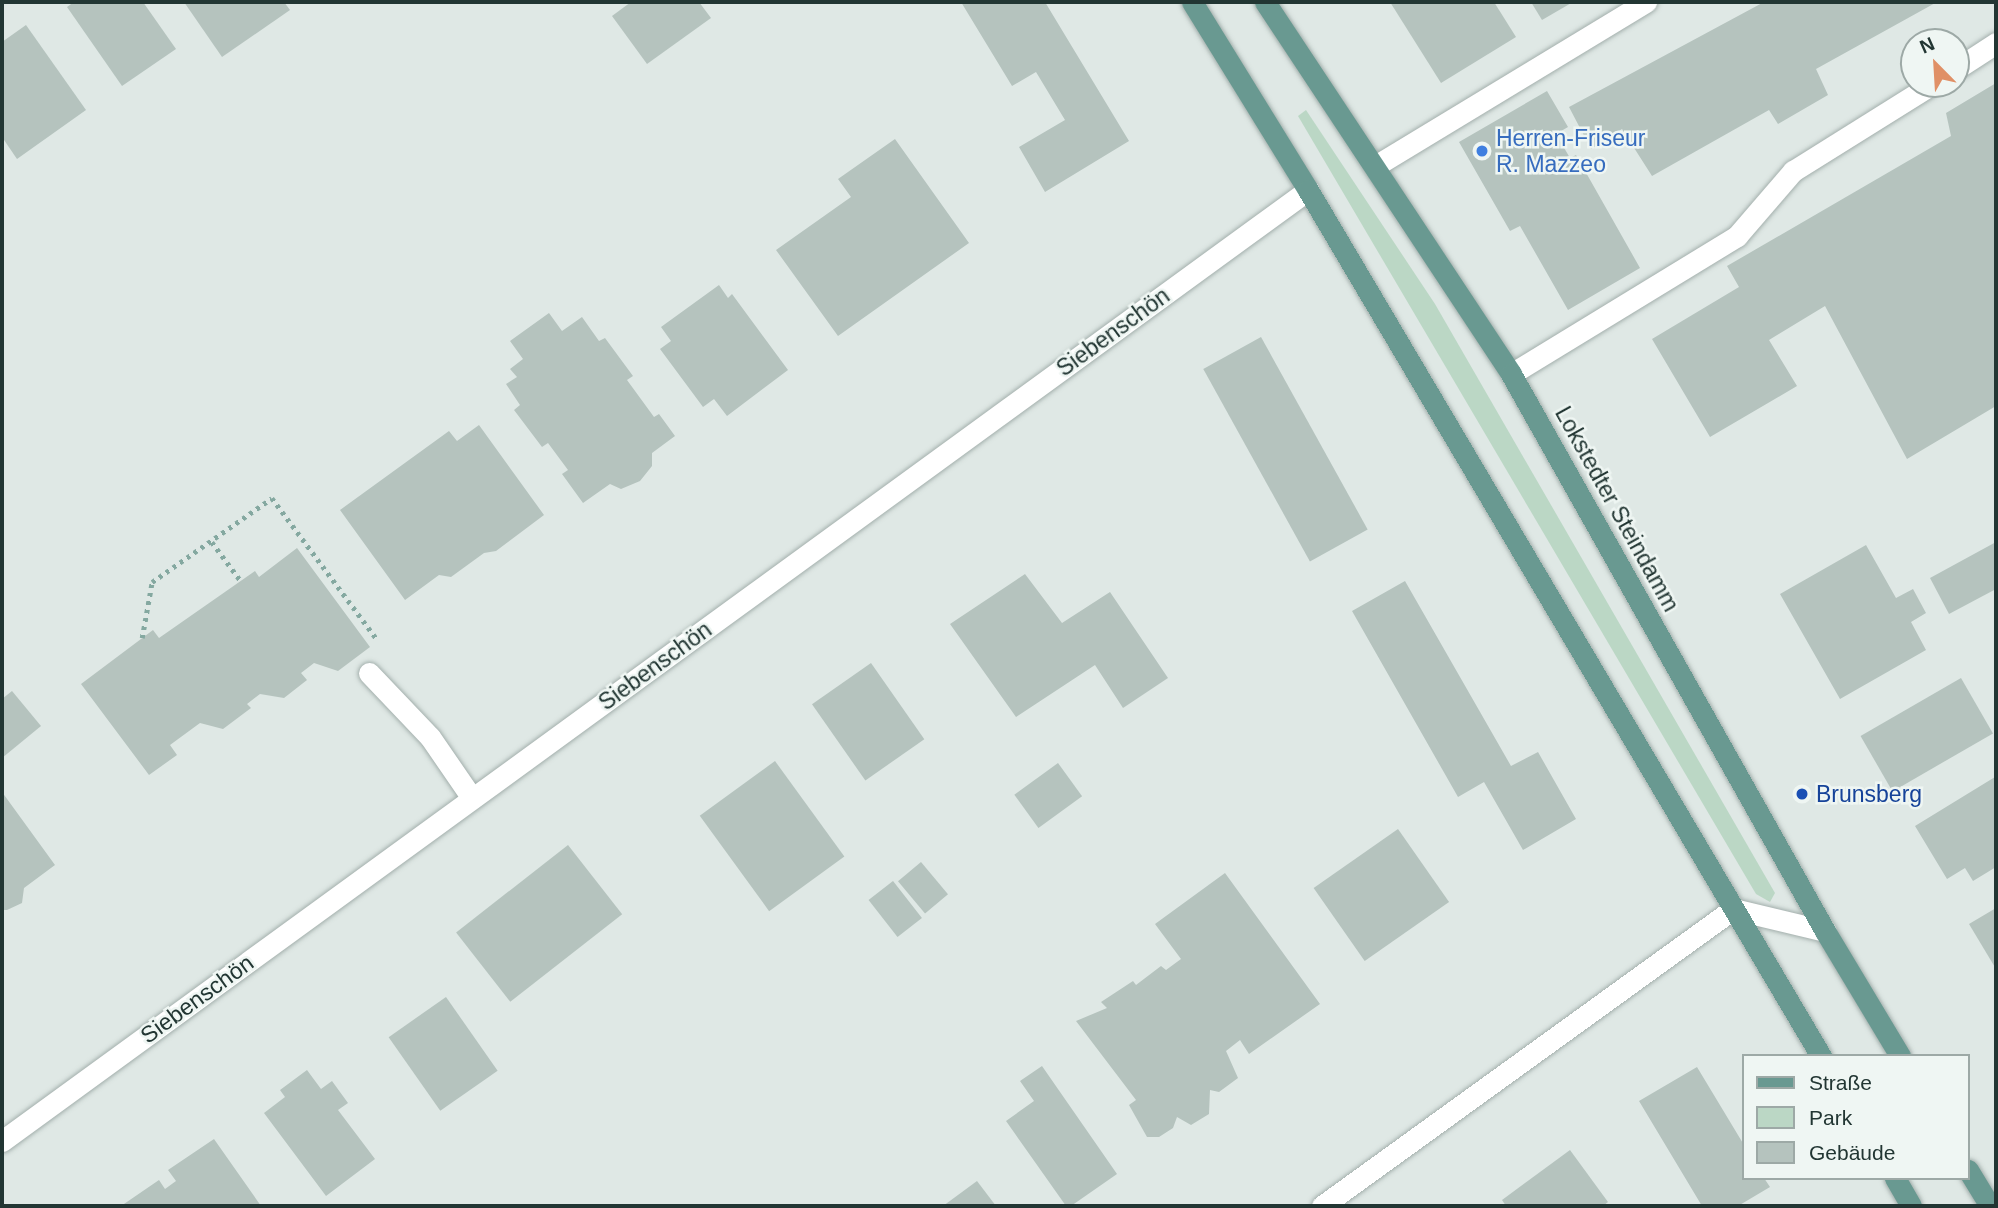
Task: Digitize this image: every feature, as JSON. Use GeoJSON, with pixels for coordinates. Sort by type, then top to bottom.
{"type":"FeatureCollection","features":[{"type":"Feature","properties":{"kind":"main road"},"geometry":{"type":"LineString","coordinates":[[1192,2],[1308,190],[1820,1054]]}},
{"type":"Feature","properties":{"kind":"main road","name":"Lokstedter Steindamm"},"geometry":{"type":"LineString","coordinates":[[1265,2],[1511,374],[1825,931],[1899,1054]]}},
{"type":"Feature","properties":{"kind":"main road"},"geometry":{"type":"LineString","coordinates":[[1970,1173],[1990,1206]]}},
{"type":"Feature","properties":{"kind":"main road"},"geometry":{"type":"LineString","coordinates":[[1896,1180],[1911,1206]]}},
{"type":"Feature","properties":{"kind":"street"},"geometry":{"type":"LineString","coordinates":[[1375,166],[1646,2]]}},
{"type":"Feature","properties":{"kind":"street"},"geometry":{"type":"LineString","coordinates":[[1970,60],[1996,43]]}},
{"type":"Feature","properties":{"kind":"street"},"geometry":{"type":"LineString","coordinates":[[1511,374],[1737,236],[1793,171],[1910,98]]}},
{"type":"Feature","properties":{"kind":"street","name":"Siebenschön"},"geometry":{"type":"LineString","coordinates":[[2,1141],[1308,190]]}},
{"type":"Feature","properties":{"kind":"street"},"geometry":{"type":"LineString","coordinates":[[369,673],[430,737],[472,798]]}},
{"type":"Feature","properties":{"kind":"street"},"geometry":{"type":"LineString","coordinates":[[1322,1206],[1733,909],[1825,931]]}},
{"type":"Feature","properties":{"kind":"path"},"geometry":{"type":"LineString","coordinates":[[142,639],[152,582],[272,498],[378,640]]}},
{"type":"Feature","properties":{"kind":"path"},"geometry":{"type":"LineString","coordinates":[[212,542],[241,581]]}},
{"type":"Feature","properties":{"kind":"green space"},"geometry":{"type":"Polygon","coordinates":[[[1306,110],[1435,304],[1775,893],[1770,902],[1756,894],[1298,116],[1306,110]]]}},
{"type":"Feature","properties":{"kind":"building"},"geometry":{"type":"Polygon","coordinates":[[[74,2],[143,2],[176,49],[122,86],[67,7],[74,2]]]}},
{"type":"Feature","properties":{"kind":"building"},"geometry":{"type":"Polygon","coordinates":[[[184,2],[284,2],[290,10],[222,57],[184,2]]]}},
{"type":"Feature","properties":{"kind":"building"},"geometry":{"type":"Polygon","coordinates":[[[631,2],[699,2],[711,18],[647,64],[612,16],[631,2]]]}},
{"type":"Feature","properties":{"kind":"building"},"geometry":{"type":"Polygon","coordinates":[[[961,2],[1045,2],[1129,141],[1045,192],[1019,147],[1065,120],[1036,72],[1012,86],[961,2]]]}},
{"type":"Feature","properties":{"kind":"building"},"geometry":{"type":"Polygon","coordinates":[[[1390,2],[1494,2],[1516,37],[1441,83],[1390,2]]]}},
{"type":"Feature","properties":{"kind":"building"},"geometry":{"type":"Polygon","coordinates":[[[1531,2],[1573,2],[1542,20],[1531,2]]]}},
{"type":"Feature","properties":{"kind":"building"},"geometry":{"type":"Polygon","coordinates":[[[1764,2],[1937,2],[1816,69],[1828,95],[1778,124],[1769,110],[1652,176],[1622,129],[1591,149],[1569,107],[1764,2]]]}},
{"type":"Feature","properties":{"kind":"building"},"geometry":{"type":"Polygon","coordinates":[[[26,25],[86,110],[17,159],[2,137],[2,42],[26,25]]]}},
{"type":"Feature","properties":{"kind":"building"},"geometry":{"type":"Polygon","coordinates":[[[1996,83],[1996,406],[1907,459],[1825,306],[1769,340],[1797,386],[1710,437],[1652,339],[1739,287],[1727,266],[1951,136],[1946,113],[1996,83]]]}},
{"type":"Feature","properties":{"kind":"building"},"geometry":{"type":"Polygon","coordinates":[[[1547,91],[1568,127],[1556,134],[1570,158],[1576,155],[1640,268],[1568,310],[1520,226],[1510,231],[1459,142],[1547,91]]]}},
{"type":"Feature","properties":{"kind":"building"},"geometry":{"type":"Polygon","coordinates":[[[895,139],[969,243],[838,336],[776,250],[851,197],[838,179],[895,139]]]}},
{"type":"Feature","properties":{"kind":"building"},"geometry":{"type":"Polygon","coordinates":[[[719,285],[728,298],[732,294],[788,370],[727,416],[714,399],[703,407],[660,349],[671,341],[661,327],[719,285]]]}},
{"type":"Feature","properties":{"kind":"building"},"geometry":{"type":"Polygon","coordinates":[[[549,313],[562,331],[582,317],[599,341],[605,338],[633,376],[627,380],[654,417],[659,414],[675,436],[652,453],[652,466],[640,481],[621,489],[610,484],[583,503],[562,474],[568,470],[548,443],[542,447],[514,410],[520,405],[506,384],[517,377],[510,369],[523,359],[510,341],[549,313]]]}},
{"type":"Feature","properties":{"kind":"building"},"geometry":{"type":"Polygon","coordinates":[[[1261,337],[1368,529],[1310,561],[1203,369],[1261,337]]]}},
{"type":"Feature","properties":{"kind":"building"},"geometry":{"type":"Polygon","coordinates":[[[479,425],[544,515],[496,551],[484,553],[451,577],[439,575],[405,600],[340,510],[449,431],[457,441],[479,425]]]}},
{"type":"Feature","properties":{"kind":"building"},"geometry":{"type":"Polygon","coordinates":[[[1996,542],[1996,589],[1949,614],[1930,578],[1996,542]]]}},
{"type":"Feature","properties":{"kind":"building"},"geometry":{"type":"Polygon","coordinates":[[[1866,545],[1896,598],[1913,589],[1926,613],[1911,622],[1926,650],[1840,699],[1780,594],[1866,545]]]}},
{"type":"Feature","properties":{"kind":"building"},"geometry":{"type":"Polygon","coordinates":[[[297,548],[370,647],[338,671],[314,663],[301,673],[307,680],[284,698],[260,694],[247,704],[251,708],[223,729],[200,723],[170,745],[177,755],[149,775],[81,684],[153,630],[159,638],[255,571],[259,577],[297,548]]]}},
{"type":"Feature","properties":{"kind":"building"},"geometry":{"type":"Polygon","coordinates":[[[1025,574],[1062,623],[1110,592],[1168,678],[1123,708],[1095,665],[1016,717],[950,624],[1025,574]]]}},
{"type":"Feature","properties":{"kind":"building"},"geometry":{"type":"Polygon","coordinates":[[[1405,581],[1511,766],[1538,752],[1576,819],[1523,850],[1484,782],[1458,797],[1352,611],[1405,581]]]}},
{"type":"Feature","properties":{"kind":"building"},"geometry":{"type":"Polygon","coordinates":[[[871,663],[924,739],[865,780],[812,704],[871,663]]]}},
{"type":"Feature","properties":{"kind":"building"},"geometry":{"type":"Polygon","coordinates":[[[1961,678],[1993,733],[1893,791],[1861,736],[1961,678]]]}},
{"type":"Feature","properties":{"kind":"building"},"geometry":{"type":"Polygon","coordinates":[[[12,691],[41,726],[2,758],[2,699],[12,691]]]}},
{"type":"Feature","properties":{"kind":"building"},"geometry":{"type":"Polygon","coordinates":[[[775,761],[844,856],[769,911],[700,816],[775,761]]]}},
{"type":"Feature","properties":{"kind":"building"},"geometry":{"type":"Polygon","coordinates":[[[1058,763],[1082,796],[1038,828],[1014,795],[1058,763]]]}},
{"type":"Feature","properties":{"kind":"building"},"geometry":{"type":"Polygon","coordinates":[[[1995,777],[1996,867],[1973,881],[1965,868],[1947,879],[1915,826],[1995,777]]]}},
{"type":"Feature","properties":{"kind":"building"},"geometry":{"type":"Polygon","coordinates":[[[2,792],[55,865],[24,888],[22,903],[7,910],[2,910],[2,792]]]}},
{"type":"Feature","properties":{"kind":"building"},"geometry":{"type":"Polygon","coordinates":[[[1398,829],[1449,902],[1365,961],[1314,888],[1398,829]]]}},
{"type":"Feature","properties":{"kind":"building"},"geometry":{"type":"Polygon","coordinates":[[[568,845],[622,914],[510,1002],[456,932],[568,845]]]}},
{"type":"Feature","properties":{"kind":"building"},"geometry":{"type":"Polygon","coordinates":[[[921,862],[948,894],[925,913],[898,881],[921,862]]]}},
{"type":"Feature","properties":{"kind":"building"},"geometry":{"type":"Polygon","coordinates":[[[1225,873],[1320,1004],[1249,1054],[1240,1040],[1226,1051],[1238,1078],[1219,1092],[1210,1090],[1209,1114],[1191,1125],[1177,1117],[1173,1128],[1159,1137],[1147,1137],[1129,1105],[1136,1100],[1076,1021],[1107,1008],[1101,1002],[1133,981],[1136,985],[1161,966],[1166,970],[1181,959],[1155,924],[1225,873]]]}},
{"type":"Feature","properties":{"kind":"building"},"geometry":{"type":"Polygon","coordinates":[[[893,881],[922,918],[898,937],[869,900],[893,881]]]}},
{"type":"Feature","properties":{"kind":"building"},"geometry":{"type":"Polygon","coordinates":[[[1996,908],[1996,969],[1969,924],[1996,908]]]}},
{"type":"Feature","properties":{"kind":"building"},"geometry":{"type":"Polygon","coordinates":[[[446,997],[498,1071],[440,1111],[389,1037],[446,997]]]}},
{"type":"Feature","properties":{"kind":"building"},"geometry":{"type":"Polygon","coordinates":[[[1042,1066],[1117,1174],[1071,1206],[1066,1206],[1006,1121],[1034,1101],[1020,1081],[1042,1066]]]}},
{"type":"Feature","properties":{"kind":"building"},"geometry":{"type":"Polygon","coordinates":[[[1697,1067],[1742,1142],[1742,1180],[1765,1180],[1770,1187],[1738,1206],[1702,1206],[1639,1101],[1697,1067]]]}},
{"type":"Feature","properties":{"kind":"building"},"geometry":{"type":"Polygon","coordinates":[[[307,1070],[321,1089],[332,1081],[348,1103],[338,1110],[375,1159],[326,1196],[264,1113],[285,1097],[280,1090],[307,1070]]]}},
{"type":"Feature","properties":{"kind":"building"},"geometry":{"type":"Polygon","coordinates":[[[214,1139],[261,1206],[121,1206],[159,1180],[165,1189],[176,1181],[168,1170],[214,1139]]]}},
{"type":"Feature","properties":{"kind":"building"},"geometry":{"type":"Polygon","coordinates":[[[1570,1150],[1608,1202],[1603,1206],[1506,1206],[1502,1200],[1570,1150]]]}},
{"type":"Feature","properties":{"kind":"building"},"geometry":{"type":"Polygon","coordinates":[[[977,1181],[996,1206],[943,1206],[977,1181]]]}},
{"type":"Feature","properties":{"kind":"place","name":"Herren-Friseur R. Mazzeo"},"geometry":{"type":"Point","coordinates":[1482,151]}},
{"type":"Feature","properties":{"kind":"place","name":"Brunsberg"},"geometry":{"type":"Point","coordinates":[1802,794]}}]}
